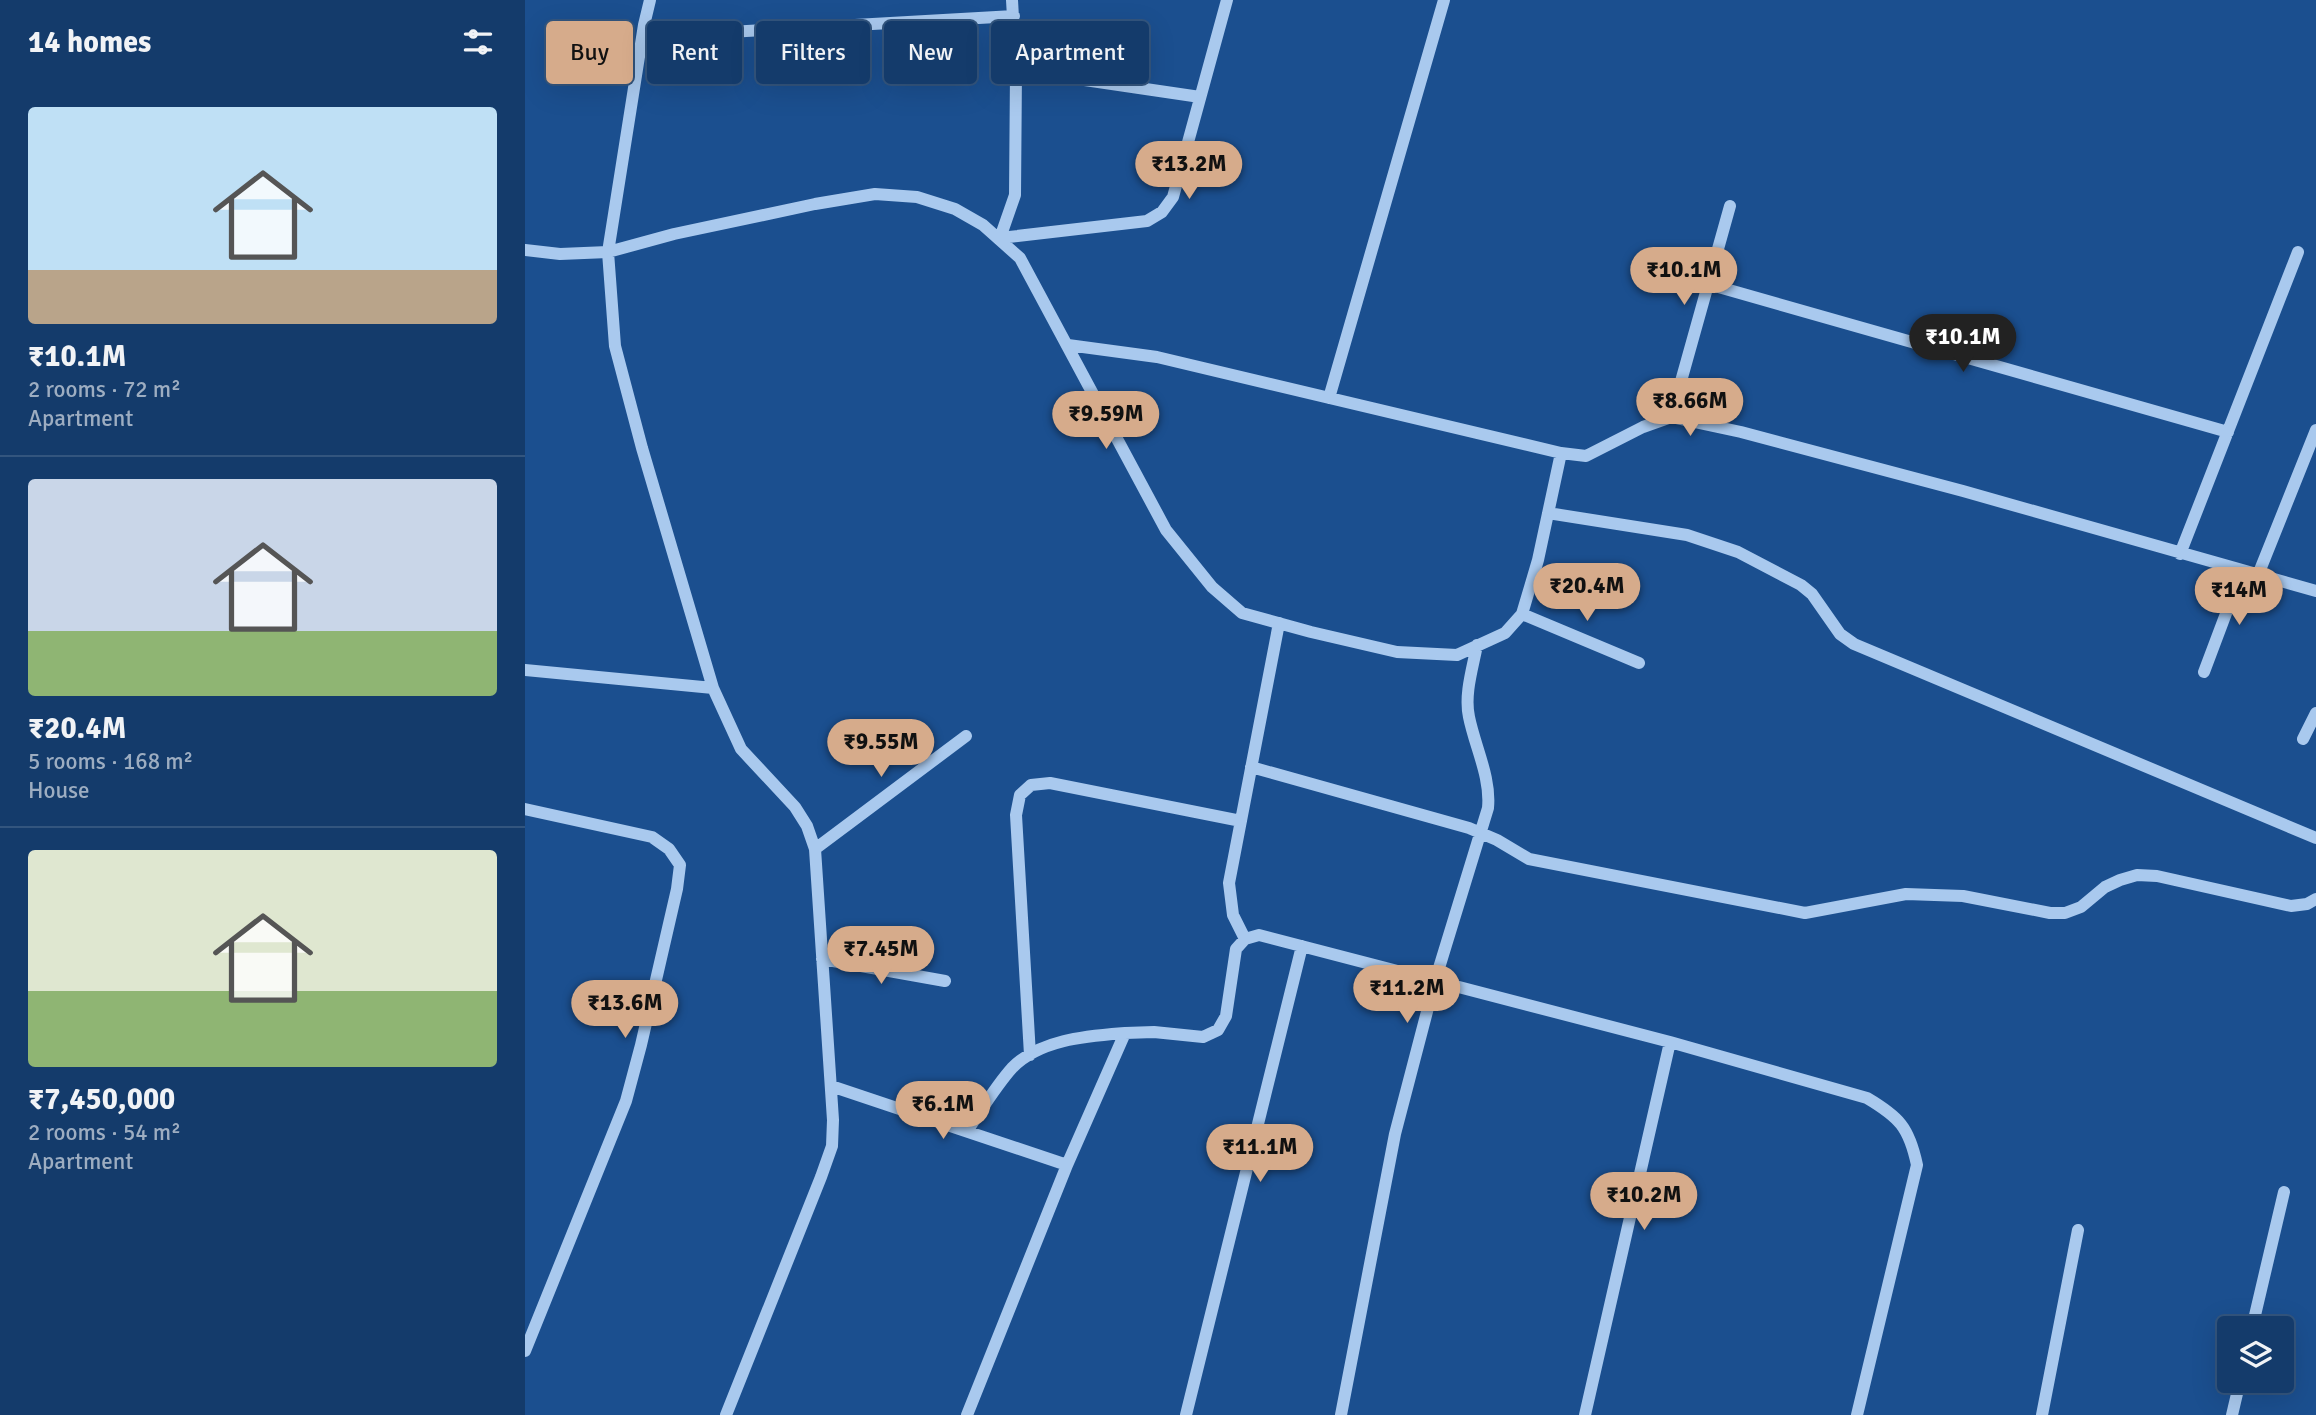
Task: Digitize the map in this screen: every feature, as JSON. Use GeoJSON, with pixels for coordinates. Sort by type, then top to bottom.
{"type":"FeatureCollection","features":[{"type":"Feature","properties":{"kind":"street"},"geometry":{"type":"LineString","coordinates":[[650,0],[608,252],[615,346],[642,448],[713,688],[741,749],[795,807],[807,826],[815,849],[831,1086],[832,1146],[726,1415]]}},
{"type":"Feature","properties":{"kind":"street"},"geometry":{"type":"LineString","coordinates":[[1012,0],[1014,21]]}},
{"type":"Feature","properties":{"kind":"street"},"geometry":{"type":"LineString","coordinates":[[1000,238],[1147,221],[1163,212],[1173,197],[1227,0]]}},
{"type":"Feature","properties":{"kind":"street"},"geometry":{"type":"LineString","coordinates":[[1329,398],[1444,0]]}},
{"type":"Feature","properties":{"kind":"street"},"geometry":{"type":"LineString","coordinates":[[642,37],[1014,16]]}},
{"type":"Feature","properties":{"kind":"street"},"geometry":{"type":"LineString","coordinates":[[1000,238],[1015,195],[1016,84]]}},
{"type":"Feature","properties":{"kind":"street"},"geometry":{"type":"LineString","coordinates":[[1111,84],[1200,97]]}},
{"type":"Feature","properties":{"kind":"street"},"geometry":{"type":"LineString","coordinates":[[525,250],[560,254],[608,252],[725,223],[875,194],[917,197],[955,209],[983,225],[1020,258],[1166,530],[1212,587],[1242,613],[1397,652],[1457,655],[1505,633],[1522,614],[1538,560],[1561,453]]}},
{"type":"Feature","properties":{"kind":"street"},"geometry":{"type":"LineString","coordinates":[[1671,417],[1730,206]]}},
{"type":"Feature","properties":{"kind":"street"},"geometry":{"type":"LineString","coordinates":[[2180,554],[2298,252]]}},
{"type":"Feature","properties":{"kind":"street"},"geometry":{"type":"LineString","coordinates":[[1708,284],[2228,432]]}},
{"type":"Feature","properties":{"kind":"street"},"geometry":{"type":"LineString","coordinates":[[1068,345],[1157,357],[1561,453],[1586,456],[1643,427],[1671,417],[1741,432],[1885,470],[2316,591]]}},
{"type":"Feature","properties":{"kind":"street"},"geometry":{"type":"LineString","coordinates":[[2258,575],[2316,430]]}},
{"type":"Feature","properties":{"kind":"street"},"geometry":{"type":"LineString","coordinates":[[1548,513],[1687,535],[1738,552],[1801,585],[1812,594],[1840,634],[1854,644],[2316,838]]}},
{"type":"Feature","properties":{"kind":"street"},"geometry":{"type":"LineString","coordinates":[[2204,672],[2242,571]]}},
{"type":"Feature","properties":{"kind":"street"},"geometry":{"type":"LineString","coordinates":[[1522,614],[1639,663]]}},
{"type":"Feature","properties":{"kind":"street"},"geometry":{"type":"LineString","coordinates":[[1245,939],[1233,915],[1229,883],[1279,623]]}},
{"type":"Feature","properties":{"kind":"street"},"geometry":{"type":"LineString","coordinates":[[1341,1415],[1395,1134],[1435,981],[1488,808],[1489,792],[1468,714],[1469,690],[1477,645]]}},
{"type":"Feature","properties":{"kind":"street"},"geometry":{"type":"LineString","coordinates":[[525,670],[713,688]]}},
{"type":"Feature","properties":{"kind":"street"},"geometry":{"type":"LineString","coordinates":[[2303,739],[2316,713]]}},
{"type":"Feature","properties":{"kind":"street"},"geometry":{"type":"LineString","coordinates":[[815,849],[966,736]]}},
{"type":"Feature","properties":{"kind":"street"},"geometry":{"type":"LineString","coordinates":[[1251,767],[1481,832],[1529,859],[1805,913],[1906,894],[1963,896],[2050,913],[2065,913],[2081,907],[2105,887],[2137,875],[2157,876],[2291,906],[2307,904],[2316,899]]}},
{"type":"Feature","properties":{"kind":"street"},"geometry":{"type":"LineString","coordinates":[[1030,1055],[1016,815],[1020,795],[1031,785],[1050,783],[1241,821]]}},
{"type":"Feature","properties":{"kind":"street"},"geometry":{"type":"LineString","coordinates":[[525,809],[652,837],[669,849],[680,865],[677,889],[626,1101],[525,1351]]}},
{"type":"Feature","properties":{"kind":"street"},"geometry":{"type":"LineString","coordinates":[[967,1131],[1012,1068],[1030,1055],[1062,1042],[1125,1033],[1154,1032],[1203,1037],[1218,1030],[1226,1016],[1237,949],[1245,939],[1259,935],[1670,1042],[1867,1098],[1895,1114],[1912,1142],[1917,1165],[1857,1415]]}},
{"type":"Feature","properties":{"kind":"street"},"geometry":{"type":"LineString","coordinates":[[1186,1415],[1301,946]]}},
{"type":"Feature","properties":{"kind":"street"},"geometry":{"type":"LineString","coordinates":[[822,959],[945,981]]}},
{"type":"Feature","properties":{"kind":"street"},"geometry":{"type":"LineString","coordinates":[[967,1415],[1067,1165],[1125,1033]]}},
{"type":"Feature","properties":{"kind":"street"},"geometry":{"type":"LineString","coordinates":[[1585,1415],[1670,1042]]}},
{"type":"Feature","properties":{"kind":"street"},"geometry":{"type":"LineString","coordinates":[[831,1086],[1067,1165]]}},
{"type":"Feature","properties":{"kind":"street"},"geometry":{"type":"LineString","coordinates":[[2255,1316],[2284,1192]]}},
{"type":"Feature","properties":{"kind":"street"},"geometry":{"type":"LineString","coordinates":[[2042,1415],[2078,1230]]}},
{"type":"Feature","properties":{"kind":"street"},"geometry":{"type":"LineString","coordinates":[[2232,1415],[2237,1393]]}}]}
